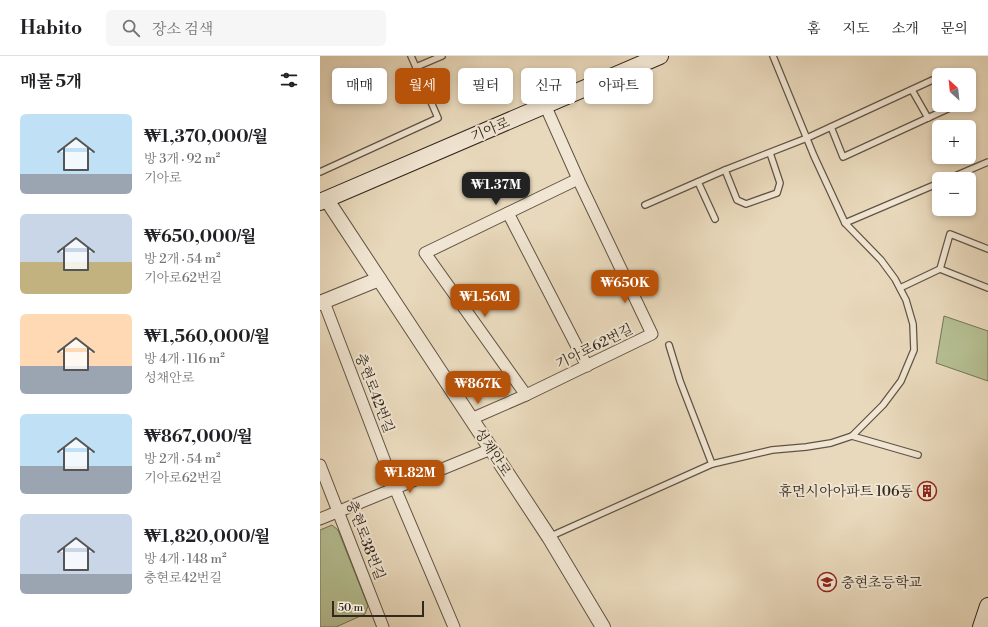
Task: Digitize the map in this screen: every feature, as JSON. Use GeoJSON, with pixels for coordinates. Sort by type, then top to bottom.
{"type":"FeatureCollection","features":[{"type":"Feature","properties":{"kind":"main road","name":"기아로"},"geometry":{"type":"LineString","coordinates":[[323,201],[660,56]]}},
{"type":"Feature","properties":{"kind":"main road"},"geometry":{"type":"LineString","coordinates":[[981,627],[988,606]]}},
{"type":"Feature","properties":{"kind":"street","name":"기아로62번길"},"geometry":{"type":"LineString","coordinates":[[471,419],[526,396],[652,334],[578,179],[545,105]]}},
{"type":"Feature","properties":{"kind":"street"},"geometry":{"type":"LineString","coordinates":[[526,396],[425,253],[578,179]]}},
{"type":"Feature","properties":{"kind":"street","name":"성채안로"},"geometry":{"type":"LineString","coordinates":[[323,201],[379,279],[549,537],[603,627]]}},
{"type":"Feature","properties":{"kind":"street"},"geometry":{"type":"LineString","coordinates":[[508,213],[587,366]]}},
{"type":"Feature","properties":{"kind":"street"},"geometry":{"type":"LineString","coordinates":[[322,302],[379,279]]}},
{"type":"Feature","properties":{"kind":"street","name":"충현로42번길"},"geometry":{"type":"LineString","coordinates":[[322,302],[396,488],[454,627]]}},
{"type":"Feature","properties":{"kind":"street"},"geometry":{"type":"LineString","coordinates":[[320,519],[491,449]]}},
{"type":"Feature","properties":{"kind":"street","name":"충현로38번길"},"geometry":{"type":"LineString","coordinates":[[320,465],[383,627]]}},
{"type":"Feature","properties":{"kind":"lane"},"geometry":{"type":"LineString","coordinates":[[320,172],[438,118],[411,56]]}},
{"type":"Feature","properties":{"kind":"lane"},"geometry":{"type":"LineString","coordinates":[[416,67],[442,56]]}},
{"type":"Feature","properties":{"kind":"lane"},"geometry":{"type":"LineString","coordinates":[[549,537],[712,464],[772,450],[831,443],[852,436],[883,406],[900,381],[914,350],[913,324],[906,300],[895,279],[881,260],[845,223],[807,138],[773,56]]}},
{"type":"Feature","properties":{"kind":"lane"},"geometry":{"type":"LineString","coordinates":[[645,205],[725,170],[807,138],[932,80]]}},
{"type":"Feature","properties":{"kind":"lane"},"geometry":{"type":"LineString","coordinates":[[912,90],[928,118]]}},
{"type":"Feature","properties":{"kind":"lane"},"geometry":{"type":"LineString","coordinates":[[831,127],[843,157],[941,112]]}},
{"type":"Feature","properties":{"kind":"lane"},"geometry":{"type":"LineString","coordinates":[[725,170],[737,200],[746,204],[777,193],[780,183],[770,153]]}},
{"type":"Feature","properties":{"kind":"lane"},"geometry":{"type":"LineString","coordinates":[[964,172],[988,162]]}},
{"type":"Feature","properties":{"kind":"lane"},"geometry":{"type":"LineString","coordinates":[[698,182],[715,219]]}},
{"type":"Feature","properties":{"kind":"lane"},"geometry":{"type":"LineString","coordinates":[[845,223],[932,186]]}},
{"type":"Feature","properties":{"kind":"lane"},"geometry":{"type":"LineString","coordinates":[[940,269],[950,234],[988,249]]}},
{"type":"Feature","properties":{"kind":"lane"},"geometry":{"type":"LineString","coordinates":[[900,288],[940,269],[988,288]]}},
{"type":"Feature","properties":{"kind":"lane"},"geometry":{"type":"LineString","coordinates":[[669,345],[680,381],[712,464]]}},
{"type":"Feature","properties":{"kind":"lane"},"geometry":{"type":"LineString","coordinates":[[852,436],[918,455]]}},
{"type":"Feature","properties":{"kind":"green space"},"geometry":{"type":"Polygon","coordinates":[[[944,316],[988,331],[988,381],[936,363],[944,316]]]}},
{"type":"Feature","properties":{"kind":"green space"},"geometry":{"type":"Polygon","coordinates":[[[332,525],[338,530],[368,606],[365,614],[336,627],[320,627],[320,530],[332,525]]]}},
{"type":"Feature","properties":{"kind":"place","name":"휴먼시아아파트 106동"},"geometry":{"type":"Point","coordinates":[927,491]}},
{"type":"Feature","properties":{"kind":"place","name":"충현초등학교"},"geometry":{"type":"Point","coordinates":[827,582]}}]}
